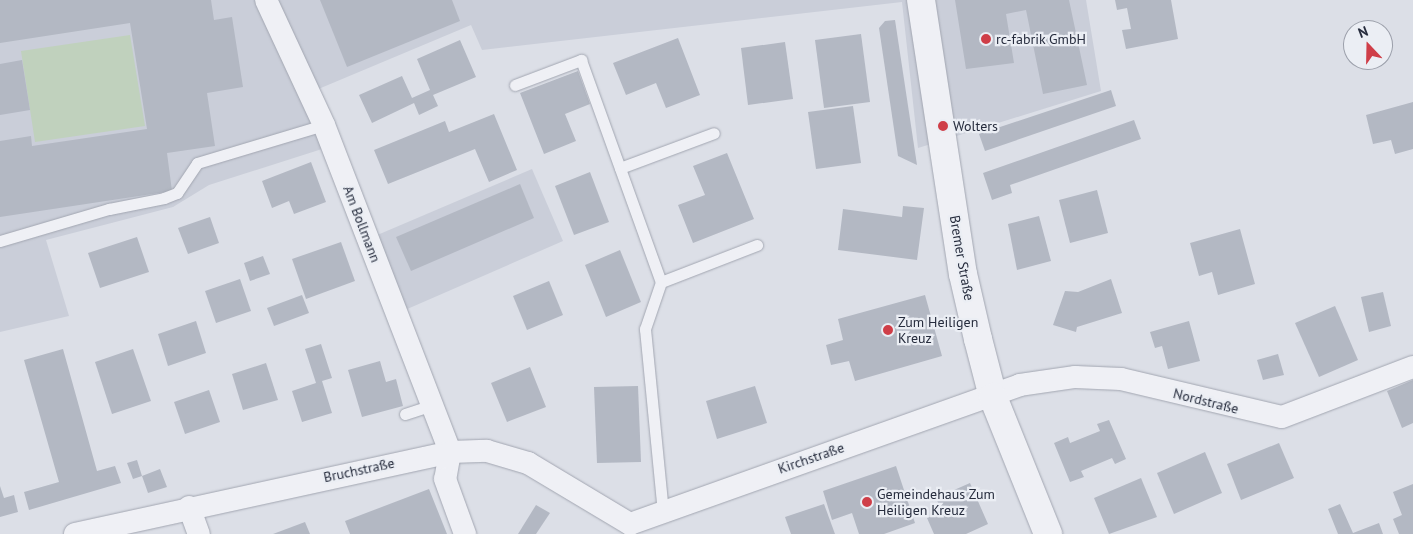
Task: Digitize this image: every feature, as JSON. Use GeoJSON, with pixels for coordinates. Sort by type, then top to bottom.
{"type":"FeatureCollection","features":[{"type":"Feature","properties":{"kind":"street","name":"Am Bollmann"},"geometry":{"type":"LineString","coordinates":[[266,0],[324,126],[450,452]]}},
{"type":"Feature","properties":{"kind":"street","name":"Bremer Straße"},"geometry":{"type":"LineString","coordinates":[[922,0],[963,274],[993,397],[1048,534]]}},
{"type":"Feature","properties":{"kind":"street","name":"Nordstraße"},"geometry":{"type":"LineString","coordinates":[[993,397],[1020,385],[1048,380],[1121,379],[1282,417],[1413,367]]}},
{"type":"Feature","properties":{"kind":"street","name":"Kirchstraße"},"geometry":{"type":"LineString","coordinates":[[632,529],[664,511],[993,397]]}},
{"type":"Feature","properties":{"kind":"street","name":"Bruchstraße"},"geometry":{"type":"LineString","coordinates":[[75,534],[189,507],[450,452],[487,452],[528,463],[632,529]]}},
{"type":"Feature","properties":{"kind":"street"},"geometry":{"type":"LineString","coordinates":[[450,452],[444,479],[465,534]]}},
{"type":"Feature","properties":{"kind":"street"},"geometry":{"type":"LineString","coordinates":[[189,507],[200,534]]}},
{"type":"Feature","properties":{"kind":"lane"},"geometry":{"type":"LineString","coordinates":[[515,85],[581,60],[661,282],[645,329],[664,511]]}},
{"type":"Feature","properties":{"kind":"lane"},"geometry":{"type":"LineString","coordinates":[[0,241],[109,209],[164,198],[177,193],[197,163],[324,126]]}},
{"type":"Feature","properties":{"kind":"lane"},"geometry":{"type":"LineString","coordinates":[[620,168],[714,133]]}},
{"type":"Feature","properties":{"kind":"lane"},"geometry":{"type":"LineString","coordinates":[[661,282],[757,245]]}},
{"type":"Feature","properties":{"kind":"lane"},"geometry":{"type":"LineString","coordinates":[[406,414],[432,405]]}},
{"type":"Feature","properties":{"kind":"shaded area"},"geometry":{"type":"Polygon","coordinates":[[[0,0],[1086,0],[1101,91],[918,148],[902,2],[482,50],[471,25],[316,90],[322,149],[209,185],[173,207],[46,240],[69,316],[0,332],[0,0]]]}},
{"type":"Feature","properties":{"kind":"shaded area"},"geometry":{"type":"Polygon","coordinates":[[[532,169],[563,241],[405,310],[375,236],[532,169]]]}},
{"type":"Feature","properties":{"kind":"green space"},"geometry":{"type":"Polygon","coordinates":[[[130,35],[145,126],[35,142],[21,51],[130,35]]]}},
{"type":"Feature","properties":{"kind":"building"},"geometry":{"type":"Polygon","coordinates":[[[0,0],[211,0],[214,20],[232,17],[243,87],[207,93],[215,146],[167,153],[172,191],[0,217],[0,141],[31,136],[32,146],[147,129],[130,23],[0,43],[0,0]]]}},
{"type":"Feature","properties":{"kind":"building"},"geometry":{"type":"Polygon","coordinates":[[[320,0],[452,0],[460,21],[347,67],[320,0]]]}},
{"type":"Feature","properties":{"kind":"building","name":"rc-fabrik GmbH"},"geometry":{"type":"Polygon","coordinates":[[[955,0],[1069,0],[1087,85],[1043,94],[1026,10],[1006,14],[1014,63],[966,69],[955,0]]]}},
{"type":"Feature","properties":{"kind":"building"},"geometry":{"type":"Polygon","coordinates":[[[1115,0],[1171,0],[1178,39],[1126,49],[1122,30],[1131,29],[1127,8],[1117,10],[1115,0]]]}},
{"type":"Feature","properties":{"kind":"building"},"geometry":{"type":"Polygon","coordinates":[[[895,20],[917,165],[898,156],[879,28],[885,21],[895,20]]]}},
{"type":"Feature","properties":{"kind":"building"},"geometry":{"type":"Polygon","coordinates":[[[861,34],[870,102],[824,108],[815,40],[861,34]]]}},
{"type":"Feature","properties":{"kind":"building"},"geometry":{"type":"Polygon","coordinates":[[[678,38],[700,95],[666,108],[656,83],[626,95],[613,63],[678,38]]]}},
{"type":"Feature","properties":{"kind":"building"},"geometry":{"type":"Polygon","coordinates":[[[460,40],[476,77],[433,95],[438,106],[419,115],[414,103],[372,123],[359,95],[402,76],[412,98],[430,90],[417,59],[460,40]]]}},
{"type":"Feature","properties":{"kind":"building"},"geometry":{"type":"Polygon","coordinates":[[[785,42],[793,99],[748,105],[741,48],[785,42]]]}},
{"type":"Feature","properties":{"kind":"building"},"geometry":{"type":"Polygon","coordinates":[[[22,60],[30,110],[0,115],[0,64],[22,60]]]}},
{"type":"Feature","properties":{"kind":"building"},"geometry":{"type":"Polygon","coordinates":[[[578,71],[590,104],[565,114],[576,141],[544,154],[520,93],[578,71]]]}},
{"type":"Feature","properties":{"kind":"building"},"geometry":{"type":"Polygon","coordinates":[[[1111,90],[1116,106],[985,151],[979,134],[1111,90]]]}},
{"type":"Feature","properties":{"kind":"building"},"geometry":{"type":"Polygon","coordinates":[[[1413,102],[1413,149],[1395,154],[1391,140],[1373,144],[1366,115],[1413,102]]]}},
{"type":"Feature","properties":{"kind":"building"},"geometry":{"type":"Polygon","coordinates":[[[853,106],[861,163],[816,169],[808,112],[853,106]]]}},
{"type":"Feature","properties":{"kind":"building"},"geometry":{"type":"Polygon","coordinates":[[[494,114],[517,170],[489,182],[475,149],[388,184],[374,150],[445,121],[449,132],[494,114]]]}},
{"type":"Feature","properties":{"kind":"building"},"geometry":{"type":"Polygon","coordinates":[[[1134,120],[1141,139],[1010,185],[1012,193],[992,200],[983,173],[1134,120]]]}},
{"type":"Feature","properties":{"kind":"building"},"geometry":{"type":"Polygon","coordinates":[[[727,153],[754,219],[693,243],[678,205],[705,195],[693,166],[727,153]]]}},
{"type":"Feature","properties":{"kind":"building"},"geometry":{"type":"Polygon","coordinates":[[[311,162],[326,202],[294,214],[289,201],[272,208],[262,181],[311,162]]]}},
{"type":"Feature","properties":{"kind":"building"},"geometry":{"type":"Polygon","coordinates":[[[590,172],[609,222],[574,235],[555,186],[590,172]]]}},
{"type":"Feature","properties":{"kind":"building"},"geometry":{"type":"Polygon","coordinates":[[[520,184],[534,218],[411,271],[396,237],[520,184]]]}},
{"type":"Feature","properties":{"kind":"building"},"geometry":{"type":"Polygon","coordinates":[[[1097,190],[1108,233],[1070,243],[1059,200],[1097,190]]]}},
{"type":"Feature","properties":{"kind":"building"},"geometry":{"type":"Polygon","coordinates":[[[903,206],[924,208],[917,260],[838,250],[843,209],[902,217],[903,206]]]}},
{"type":"Feature","properties":{"kind":"building"},"geometry":{"type":"Polygon","coordinates":[[[1039,216],[1051,261],[1017,270],[1008,224],[1039,216]]]}},
{"type":"Feature","properties":{"kind":"building"},"geometry":{"type":"Polygon","coordinates":[[[210,217],[219,243],[188,254],[178,228],[210,217]]]}},
{"type":"Feature","properties":{"kind":"building"},"geometry":{"type":"Polygon","coordinates":[[[1240,229],[1255,284],[1218,295],[1212,272],[1199,276],[1190,243],[1240,229]]]}},
{"type":"Feature","properties":{"kind":"building"},"geometry":{"type":"Polygon","coordinates":[[[137,237],[149,272],[100,288],[88,253],[137,237]]]}},
{"type":"Feature","properties":{"kind":"building"},"geometry":{"type":"Polygon","coordinates":[[[341,242],[355,281],[306,299],[292,259],[341,242]]]}},
{"type":"Feature","properties":{"kind":"building"},"geometry":{"type":"Polygon","coordinates":[[[620,250],[641,302],[606,317],[585,265],[620,250]]]}},
{"type":"Feature","properties":{"kind":"building"},"geometry":{"type":"Polygon","coordinates":[[[263,256],[270,274],[250,281],[244,263],[263,256]]]}},
{"type":"Feature","properties":{"kind":"building"},"geometry":{"type":"Polygon","coordinates":[[[240,279],[251,311],[216,323],[205,291],[240,279]]]}},
{"type":"Feature","properties":{"kind":"building"},"geometry":{"type":"Polygon","coordinates":[[[1111,279],[1122,313],[1077,327],[1076,332],[1053,325],[1065,291],[1078,292],[1111,279]]]}},
{"type":"Feature","properties":{"kind":"building"},"geometry":{"type":"Polygon","coordinates":[[[549,281],[563,315],[527,330],[513,296],[549,281]]]}},
{"type":"Feature","properties":{"kind":"building"},"geometry":{"type":"Polygon","coordinates":[[[1383,292],[1391,326],[1369,332],[1361,297],[1383,292]]]}},
{"type":"Feature","properties":{"kind":"building"},"geometry":{"type":"Polygon","coordinates":[[[302,295],[309,313],[274,326],[267,308],[302,295]]]}},
{"type":"Feature","properties":{"kind":"building","name":"Zum Heiligen Kreuz"},"geometry":{"type":"Polygon","coordinates":[[[925,295],[942,356],[855,381],[849,361],[831,365],[826,345],[843,340],[838,319],[925,295]]]}},
{"type":"Feature","properties":{"kind":"building"},"geometry":{"type":"Polygon","coordinates":[[[1335,306],[1358,360],[1319,377],[1295,323],[1335,306]]]}},
{"type":"Feature","properties":{"kind":"building"},"geometry":{"type":"Polygon","coordinates":[[[196,321],[206,353],[168,366],[158,334],[196,321]]]}},
{"type":"Feature","properties":{"kind":"building"},"geometry":{"type":"Polygon","coordinates":[[[1189,321],[1200,361],[1168,369],[1162,346],[1155,348],[1150,332],[1189,321]]]}},
{"type":"Feature","properties":{"kind":"building"},"geometry":{"type":"Polygon","coordinates":[[[321,344],[332,378],[322,381],[332,413],[302,422],[292,391],[316,383],[305,349],[321,344]]]}},
{"type":"Feature","properties":{"kind":"building"},"geometry":{"type":"Polygon","coordinates":[[[63,349],[97,471],[115,466],[121,483],[29,510],[24,492],[59,482],[24,360],[63,349]]]}},
{"type":"Feature","properties":{"kind":"building"},"geometry":{"type":"Polygon","coordinates":[[[133,349],[151,401],[112,414],[95,362],[133,349]]]}},
{"type":"Feature","properties":{"kind":"building"},"geometry":{"type":"Polygon","coordinates":[[[1278,354],[1284,375],[1263,380],[1257,360],[1278,354]]]}},
{"type":"Feature","properties":{"kind":"building"},"geometry":{"type":"Polygon","coordinates":[[[380,361],[386,382],[396,379],[403,406],[362,417],[348,370],[380,361]]]}},
{"type":"Feature","properties":{"kind":"building"},"geometry":{"type":"Polygon","coordinates":[[[266,363],[278,400],[243,410],[232,374],[266,363]]]}},
{"type":"Feature","properties":{"kind":"building"},"geometry":{"type":"Polygon","coordinates":[[[530,367],[546,407],[507,422],[491,383],[530,367]]]}},
{"type":"Feature","properties":{"kind":"building"},"geometry":{"type":"Polygon","coordinates":[[[1413,380],[1413,423],[1402,428],[1387,391],[1413,380]]]}},
{"type":"Feature","properties":{"kind":"building"},"geometry":{"type":"Polygon","coordinates":[[[638,386],[641,462],[597,463],[594,387],[638,386]]]}},
{"type":"Feature","properties":{"kind":"building"},"geometry":{"type":"Polygon","coordinates":[[[755,386],[767,423],[717,439],[706,401],[755,386]]]}},
{"type":"Feature","properties":{"kind":"building"},"geometry":{"type":"Polygon","coordinates":[[[209,390],[220,422],[185,434],[174,402],[209,390]]]}},
{"type":"Feature","properties":{"kind":"building"},"geometry":{"type":"Polygon","coordinates":[[[1109,420],[1126,459],[1115,464],[1112,458],[1081,471],[1084,477],[1070,482],[1054,443],[1068,437],[1070,443],[1100,431],[1097,424],[1109,420]]]}},
{"type":"Feature","properties":{"kind":"building"},"geometry":{"type":"Polygon","coordinates":[[[1279,443],[1294,478],[1241,500],[1227,464],[1279,443]]]}},
{"type":"Feature","properties":{"kind":"building"},"geometry":{"type":"Polygon","coordinates":[[[1205,452],[1222,493],[1174,514],[1157,473],[1205,452]]]}},
{"type":"Feature","properties":{"kind":"building"},"geometry":{"type":"Polygon","coordinates":[[[137,460],[142,476],[133,479],[127,463],[137,460]]]}},
{"type":"Feature","properties":{"kind":"building","name":"Gemeindehaus Zum Heiligen Kreuz"},"geometry":{"type":"Polygon","coordinates":[[[896,466],[915,523],[884,534],[859,534],[852,513],[832,520],[823,491],[896,466]]]}},
{"type":"Feature","properties":{"kind":"building"},"geometry":{"type":"Polygon","coordinates":[[[160,469],[167,487],[148,493],[142,476],[160,469]]]}},
{"type":"Feature","properties":{"kind":"building"},"geometry":{"type":"Polygon","coordinates":[[[1141,478],[1157,517],[1109,534],[1094,498],[1141,478]]]}},
{"type":"Feature","properties":{"kind":"building"},"geometry":{"type":"Polygon","coordinates":[[[970,483],[988,524],[966,534],[934,534],[927,518],[942,512],[936,498],[970,483]]]}},
{"type":"Feature","properties":{"kind":"building"},"geometry":{"type":"Polygon","coordinates":[[[1413,484],[1413,534],[1399,534],[1393,519],[1402,515],[1393,492],[1413,484]]]}},
{"type":"Feature","properties":{"kind":"building"},"geometry":{"type":"Polygon","coordinates":[[[0,486],[4,498],[14,495],[18,512],[0,517],[0,486]]]}},
{"type":"Feature","properties":{"kind":"building"},"geometry":{"type":"Polygon","coordinates":[[[429,489],[447,534],[350,534],[345,521],[429,489]]]}},
{"type":"Feature","properties":{"kind":"building"},"geometry":{"type":"Polygon","coordinates":[[[824,504],[835,534],[791,534],[785,517],[824,504]]]}},
{"type":"Feature","properties":{"kind":"building"},"geometry":{"type":"Polygon","coordinates":[[[1340,504],[1353,533],[1379,523],[1383,534],[1338,534],[1328,509],[1340,504]]]}},
{"type":"Feature","properties":{"kind":"building"},"geometry":{"type":"Polygon","coordinates":[[[536,505],[550,513],[536,534],[518,534],[536,505]]]}},
{"type":"Feature","properties":{"kind":"building"},"geometry":{"type":"Polygon","coordinates":[[[305,522],[310,534],[273,534],[305,522]]]}},
{"type":"Feature","properties":{"kind":"place","name":"rc-fabrik GmbH"},"geometry":{"type":"Point","coordinates":[986,39]}},
{"type":"Feature","properties":{"kind":"place","name":"Wolters"},"geometry":{"type":"Point","coordinates":[943,126]}},
{"type":"Feature","properties":{"kind":"place","name":"Zum Heiligen Kreuz"},"geometry":{"type":"Point","coordinates":[888,330]}},
{"type":"Feature","properties":{"kind":"place","name":"Gemeindehaus Zum Heiligen Kreuz"},"geometry":{"type":"Point","coordinates":[867,502]}}]}
